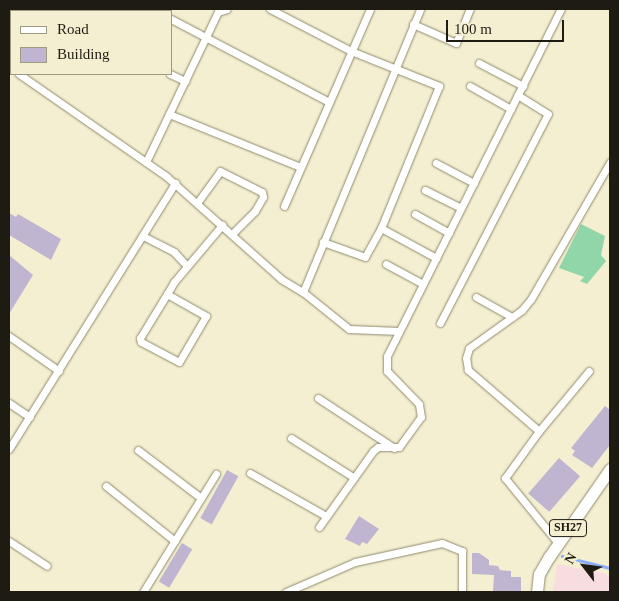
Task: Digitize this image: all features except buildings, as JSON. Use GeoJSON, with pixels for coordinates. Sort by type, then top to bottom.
{"type":"FeatureCollection","features":[{"type":"Feature","properties":{"kind":"main road","name":"SH27"},"geometry":{"type":"LineString","coordinates":[[537,592],[539,574],[558,543],[610,469]]}},
{"type":"Feature","properties":{"kind":"street"},"geometry":{"type":"LineString","coordinates":[[146,162],[218,11],[227,9]]}},
{"type":"Feature","properties":{"kind":"street"},"geometry":{"type":"LineString","coordinates":[[270,9],[352,51],[438,86],[381,228],[365,256],[323,242]]}},
{"type":"Feature","properties":{"kind":"street"},"geometry":{"type":"LineString","coordinates":[[284,206],[370,9]]}},
{"type":"Feature","properties":{"kind":"street"},"geometry":{"type":"LineString","coordinates":[[303,292],[420,9]]}},
{"type":"Feature","properties":{"kind":"street"},"geometry":{"type":"LineString","coordinates":[[413,24],[456,43],[470,9]]}},
{"type":"Feature","properties":{"kind":"street"},"geometry":{"type":"LineString","coordinates":[[319,527],[375,448],[394,448],[402,445],[422,412],[386,367],[387,356],[561,9]]}},
{"type":"Feature","properties":{"kind":"street"},"geometry":{"type":"LineString","coordinates":[[172,20],[329,102]]}},
{"type":"Feature","properties":{"kind":"street"},"geometry":{"type":"LineString","coordinates":[[479,63],[523,86]]}},
{"type":"Feature","properties":{"kind":"street"},"geometry":{"type":"LineString","coordinates":[[20,75],[175,183],[281,279],[303,292],[354,331],[399,331]]}},
{"type":"Feature","properties":{"kind":"street"},"geometry":{"type":"LineString","coordinates":[[172,75],[185,82]]}},
{"type":"Feature","properties":{"kind":"street"},"geometry":{"type":"LineString","coordinates":[[470,86],[511,109]]}},
{"type":"Feature","properties":{"kind":"street"},"geometry":{"type":"LineString","coordinates":[[440,323],[548,114],[518,95]]}},
{"type":"Feature","properties":{"kind":"street"},"geometry":{"type":"LineString","coordinates":[[169,114],[300,167]]}},
{"type":"Feature","properties":{"kind":"street"},"geometry":{"type":"LineString","coordinates":[[539,431],[468,370],[466,364],[469,348],[526,305],[608,172],[610,162]]}},
{"type":"Feature","properties":{"kind":"street"},"geometry":{"type":"LineString","coordinates":[[436,163],[474,183]]}},
{"type":"Feature","properties":{"kind":"street"},"geometry":{"type":"LineString","coordinates":[[197,203],[220,170],[262,192],[263,197],[255,211],[232,234]]}},
{"type":"Feature","properties":{"kind":"street"},"geometry":{"type":"LineString","coordinates":[[9,449],[60,371],[175,183]]}},
{"type":"Feature","properties":{"kind":"street"},"geometry":{"type":"LineString","coordinates":[[425,190],[461,208]]}},
{"type":"Feature","properties":{"kind":"street"},"geometry":{"type":"LineString","coordinates":[[415,214],[449,233]]}},
{"type":"Feature","properties":{"kind":"street"},"geometry":{"type":"LineString","coordinates":[[167,294],[206,316],[179,362],[140,340],[167,294],[187,266],[222,225]]}},
{"type":"Feature","properties":{"kind":"street"},"geometry":{"type":"LineString","coordinates":[[381,228],[436,258]]}},
{"type":"Feature","properties":{"kind":"street"},"geometry":{"type":"LineString","coordinates":[[143,236],[174,252],[187,266]]}},
{"type":"Feature","properties":{"kind":"street"},"geometry":{"type":"LineString","coordinates":[[386,264],[423,284]]}},
{"type":"Feature","properties":{"kind":"street"},"geometry":{"type":"LineString","coordinates":[[476,297],[512,317]]}},
{"type":"Feature","properties":{"kind":"street"},"geometry":{"type":"LineString","coordinates":[[9,336],[60,371]]}},
{"type":"Feature","properties":{"kind":"street"},"geometry":{"type":"LineString","coordinates":[[558,543],[505,478],[539,431],[590,371]]}},
{"type":"Feature","properties":{"kind":"street"},"geometry":{"type":"LineString","coordinates":[[318,398],[394,448]]}},
{"type":"Feature","properties":{"kind":"street"},"geometry":{"type":"LineString","coordinates":[[9,403],[30,417]]}},
{"type":"Feature","properties":{"kind":"street"},"geometry":{"type":"LineString","coordinates":[[291,438],[353,478]]}},
{"type":"Feature","properties":{"kind":"street"},"geometry":{"type":"LineString","coordinates":[[138,450],[201,498]]}},
{"type":"Feature","properties":{"kind":"street"},"geometry":{"type":"LineString","coordinates":[[250,473],[326,516]]}},
{"type":"Feature","properties":{"kind":"street"},"geometry":{"type":"LineString","coordinates":[[143,592],[216,474]]}},
{"type":"Feature","properties":{"kind":"street"},"geometry":{"type":"LineString","coordinates":[[106,486],[175,541]]}},
{"type":"Feature","properties":{"kind":"street"},"geometry":{"type":"LineString","coordinates":[[9,541],[47,566]]}},
{"type":"Feature","properties":{"kind":"street"},"geometry":{"type":"LineString","coordinates":[[286,592],[355,562],[442,543],[462,550],[462,592]]}},
{"type":"Feature","properties":{"kind":"shaded area"},"geometry":{"type":"Polygon","coordinates":[[[557,564],[603,573],[610,577],[610,592],[553,592],[557,564]]]}},
{"type":"Feature","properties":{"kind":"green space"},"geometry":{"type":"Polygon","coordinates":[[[581,224],[605,236],[601,255],[606,261],[587,284],[580,281],[584,277],[559,268],[581,224]]]}},
{"type":"Feature","properties":{"kind":"waterway"},"geometry":{"type":"LineString","coordinates":[[562,556],[610,568]]}}]}
